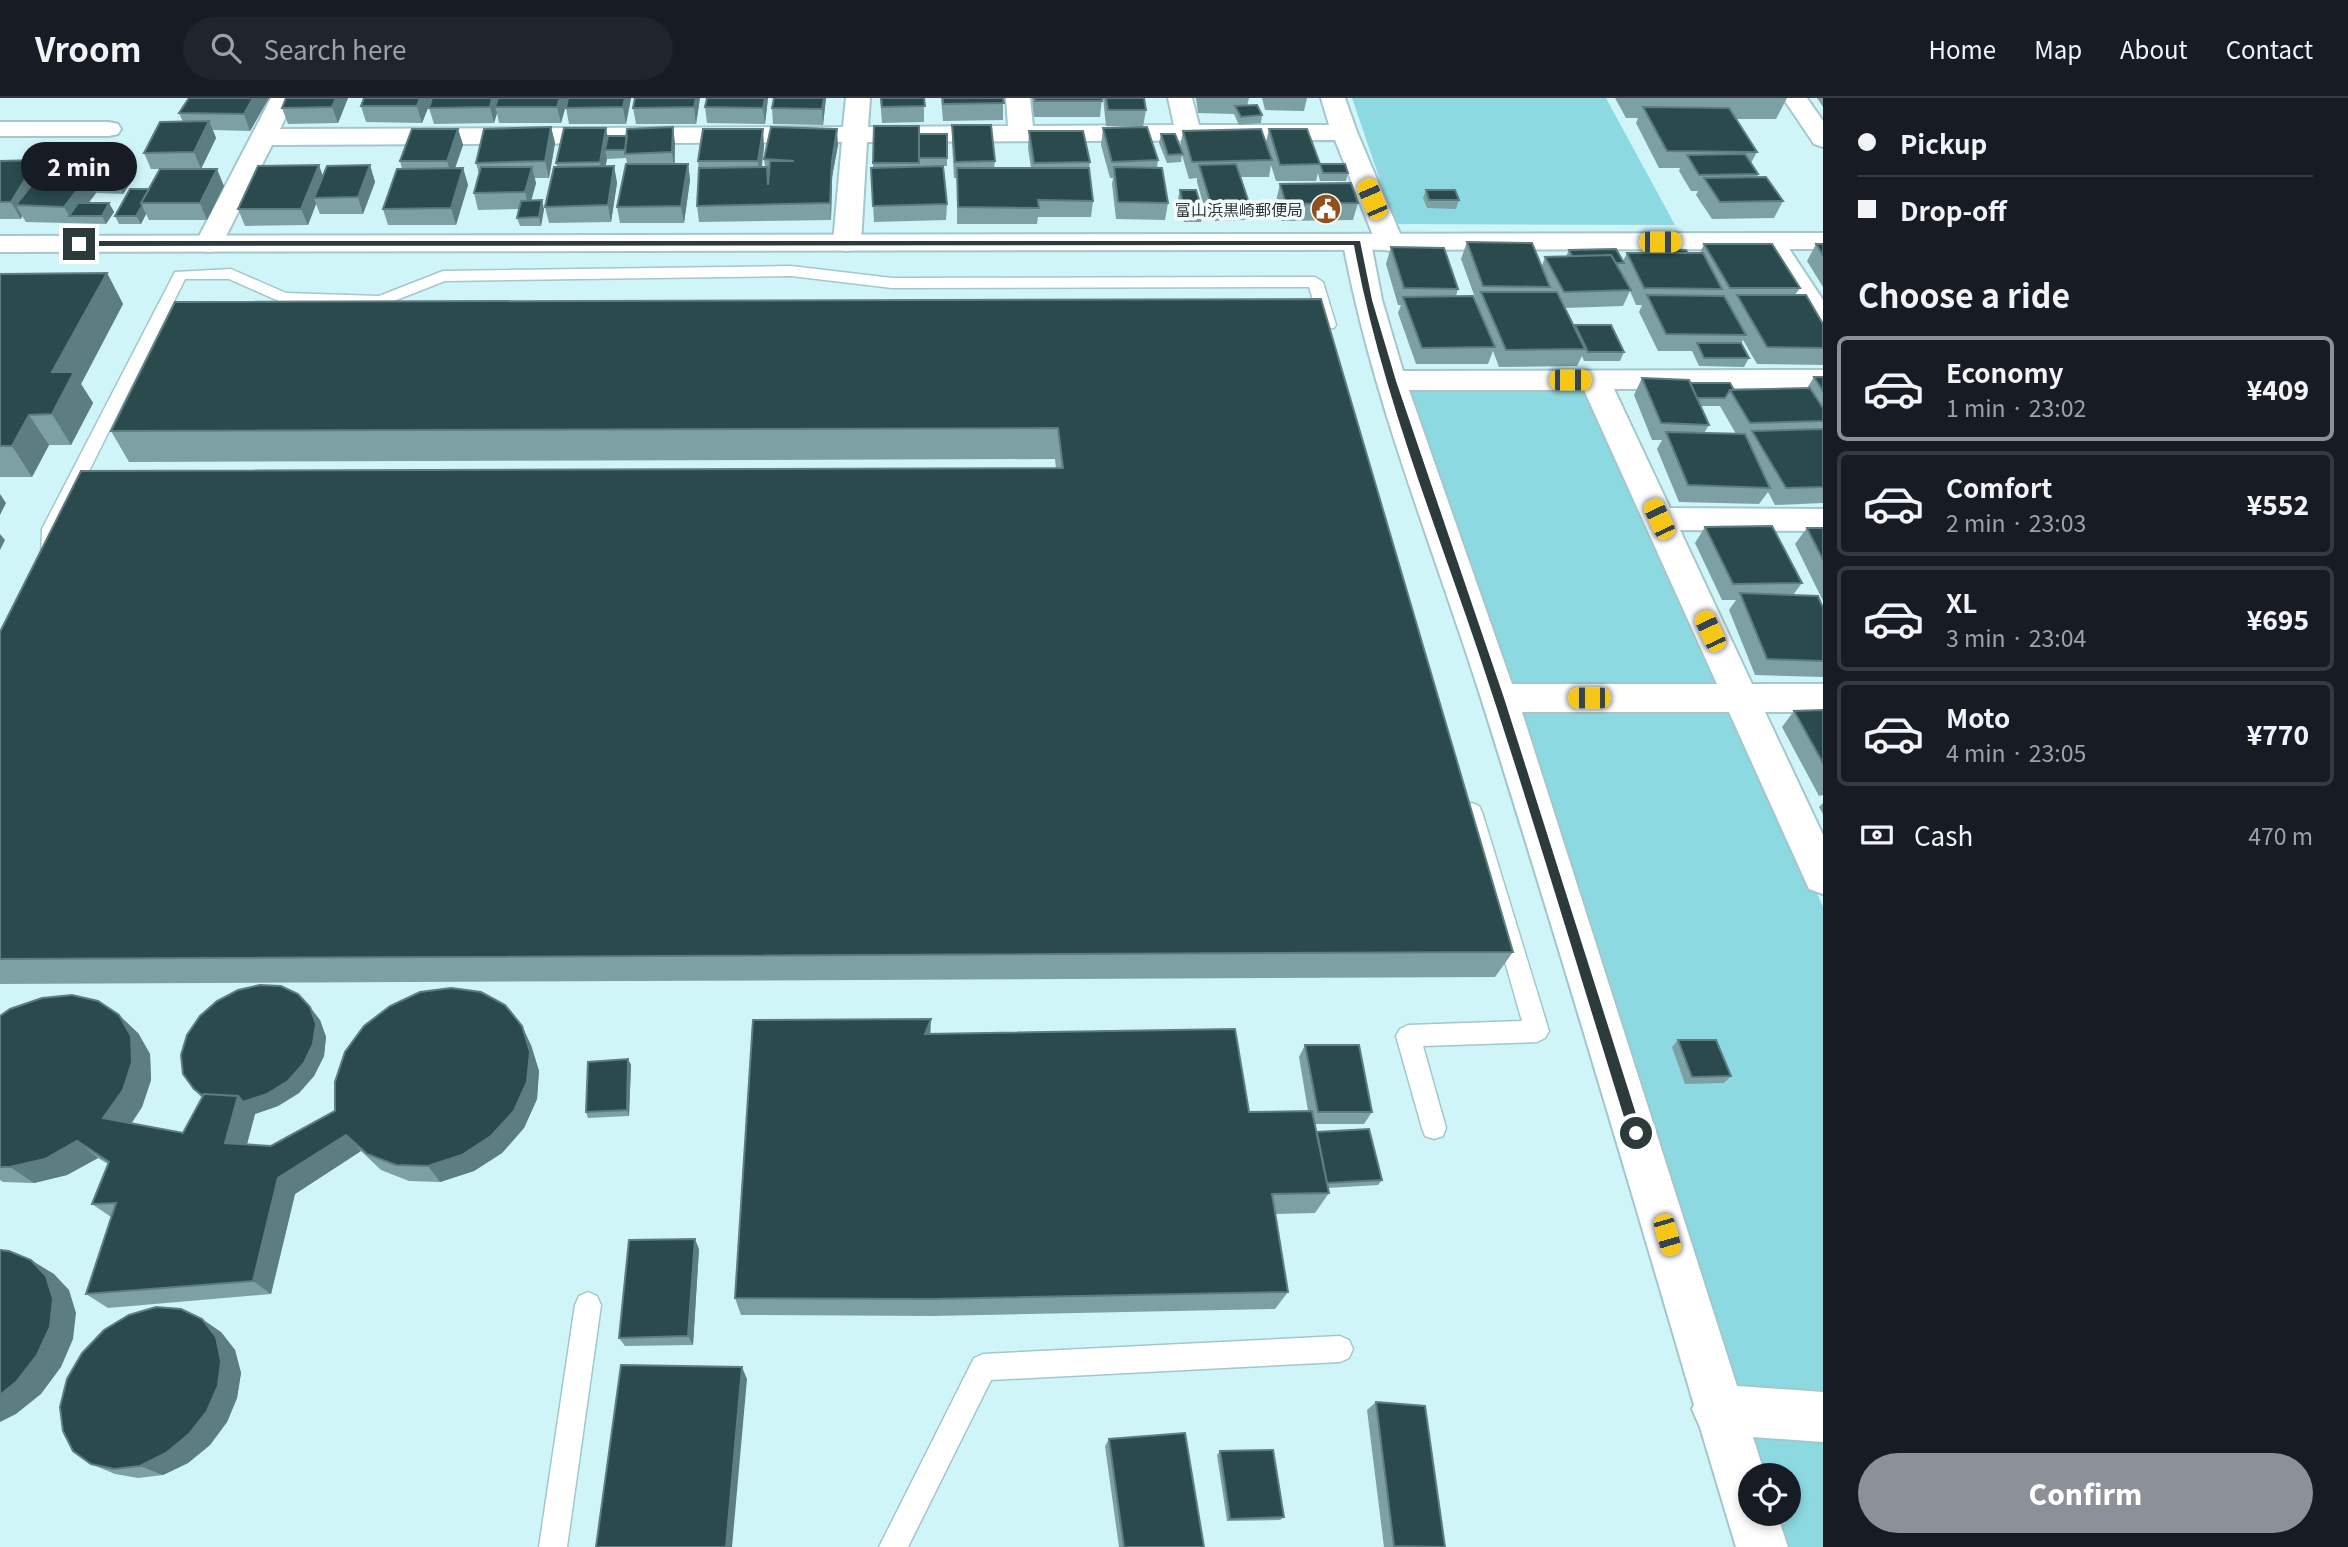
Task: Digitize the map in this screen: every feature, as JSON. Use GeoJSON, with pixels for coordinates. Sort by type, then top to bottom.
{"type":"FeatureCollection","features":[{"type":"Feature","properties":{"kind":"street"},"geometry":{"type":"LineString","coordinates":[[209,244],[266,137],[283,98]]}},
{"type":"Feature","properties":{"kind":"street"},"geometry":{"type":"LineString","coordinates":[[847,243],[858,98]]}},
{"type":"Feature","properties":{"kind":"street"},"geometry":{"type":"LineString","coordinates":[[1018,98],[1021,134]]}},
{"type":"Feature","properties":{"kind":"street"},"geometry":{"type":"LineString","coordinates":[[1180,98],[1188,133]]}},
{"type":"Feature","properties":{"kind":"street"},"geometry":{"type":"LineString","coordinates":[[1333,98],[1344,132],[1390,243]]}},
{"type":"Feature","properties":{"kind":"street"},"geometry":{"type":"LineString","coordinates":[[1795,98],[1822,136]]}},
{"type":"Feature","properties":{"kind":"street"},"geometry":{"type":"LineString","coordinates":[[0,129],[109,129]]}},
{"type":"Feature","properties":{"kind":"street"},"geometry":{"type":"LineString","coordinates":[[266,137],[1344,132]]}},
{"type":"Feature","properties":{"kind":"street"},"geometry":{"type":"LineString","coordinates":[[1770,241],[1823,321]]}},
{"type":"Feature","properties":{"kind":"street"},"geometry":{"type":"LineString","coordinates":[[0,244],[1823,241]]}},
{"type":"Feature","properties":{"kind":"street"},"geometry":{"type":"LineString","coordinates":[[1357,243],[1368,300],[1391,381],[1499,698],[1660,1210],[1738,1473]]}},
{"type":"Feature","properties":{"kind":"street"},"geometry":{"type":"LineString","coordinates":[[1391,381],[1823,379]]}},
{"type":"Feature","properties":{"kind":"street"},"geometry":{"type":"LineString","coordinates":[[1595,380],[1823,877]]}},
{"type":"Feature","properties":{"kind":"street"},"geometry":{"type":"LineString","coordinates":[[1659,519],[1823,520]]}},
{"type":"Feature","properties":{"kind":"street"},"geometry":{"type":"LineString","coordinates":[[1499,698],[1823,698]]}},
{"type":"Feature","properties":{"kind":"street"},"geometry":{"type":"LineString","coordinates":[[1717,1409],[1823,1417]]}},
{"type":"Feature","properties":{"kind":"street"},"geometry":{"type":"LineString","coordinates":[[1755,1526],[1762,1547]]}},
{"type":"Feature","properties":{"kind":"lane"},"geometry":{"type":"LineString","coordinates":[[44,577],[50,565],[51,529],[180,275],[231,274],[283,298],[380,301],[443,276],[791,271],[892,283],[1315,282],[1331,335]]}},
{"type":"Feature","properties":{"kind":"lane"},"geometry":{"type":"LineString","coordinates":[[1434,1128],[1408,1036],[1537,1031],[1466,790]]}},
{"type":"Feature","properties":{"kind":"lane"},"geometry":{"type":"LineString","coordinates":[[553,1547],[588,1305]]}},
{"type":"Feature","properties":{"kind":"lane"},"geometry":{"type":"LineString","coordinates":[[893,1547],[983,1367],[1340,1349]]}},
{"type":"Feature","properties":{"kind":"shaded area"},"geometry":{"type":"Polygon","coordinates":[[[1352,98],[1606,98],[1675,225],[1395,224],[1352,98]]]}},
{"type":"Feature","properties":{"kind":"shaded area"},"geometry":{"type":"Polygon","coordinates":[[[1381,383],[1589,383],[1666,543],[1823,907],[1823,1547],[1743,1547],[1381,383]]]}},
{"type":"Feature","properties":{"kind":"building"},"geometry":{"type":"Polygon","coordinates":[[[189,98],[253,98],[244,114],[179,113],[189,98]]]}},
{"type":"Feature","properties":{"kind":"building"},"geometry":{"type":"Polygon","coordinates":[[[286,98],[336,98],[332,107],[282,108],[286,98]]]}},
{"type":"Feature","properties":{"kind":"building"},"geometry":{"type":"Polygon","coordinates":[[[364,98],[420,98],[417,106],[361,106],[364,98]]]}},
{"type":"Feature","properties":{"kind":"building"},"geometry":{"type":"Polygon","coordinates":[[[432,98],[492,98],[490,107],[429,108],[432,98]]]}},
{"type":"Feature","properties":{"kind":"building"},"geometry":{"type":"Polygon","coordinates":[[[498,98],[560,98],[557,107],[495,107],[498,98]]]}},
{"type":"Feature","properties":{"kind":"building"},"geometry":{"type":"Polygon","coordinates":[[[568,98],[625,98],[623,107],[566,108],[568,98]]]}},
{"type":"Feature","properties":{"kind":"building"},"geometry":{"type":"Polygon","coordinates":[[[635,98],[696,98],[694,107],[633,108],[635,98]]]}},
{"type":"Feature","properties":{"kind":"building"},"geometry":{"type":"Polygon","coordinates":[[[707,98],[765,98],[763,108],[705,107],[707,98]]]}},
{"type":"Feature","properties":{"kind":"building"},"geometry":{"type":"Polygon","coordinates":[[[774,98],[824,98],[822,109],[772,108],[774,98]]]}},
{"type":"Feature","properties":{"kind":"building"},"geometry":{"type":"Polygon","coordinates":[[[881,98],[924,98],[925,106],[882,107],[881,98]]]}},
{"type":"Feature","properties":{"kind":"building"},"geometry":{"type":"Polygon","coordinates":[[[943,98],[1003,98],[1004,103],[943,104],[943,98]]]}},
{"type":"Feature","properties":{"kind":"building"},"geometry":{"type":"Polygon","coordinates":[[[1035,98],[1102,98],[1102,101],[1035,101],[1035,98]]]}},
{"type":"Feature","properties":{"kind":"building"},"geometry":{"type":"Polygon","coordinates":[[[1106,98],[1144,98],[1146,110],[1108,110],[1106,98]]]}},
{"type":"Feature","properties":{"kind":"building"},"geometry":{"type":"Polygon","coordinates":[[[1257,105],[1262,115],[1241,117],[1235,106],[1257,105]]]}},
{"type":"Feature","properties":{"kind":"building"},"geometry":{"type":"Polygon","coordinates":[[[1643,107],[1729,108],[1757,152],[1667,151],[1643,107]]]}},
{"type":"Feature","properties":{"kind":"building"},"geometry":{"type":"Polygon","coordinates":[[[209,121],[194,152],[144,153],[160,122],[209,121]]]}},
{"type":"Feature","properties":{"kind":"building"},"geometry":{"type":"Polygon","coordinates":[[[952,125],[991,125],[995,161],[955,162],[952,125]]]}},
{"type":"Feature","properties":{"kind":"building"},"geometry":{"type":"Polygon","coordinates":[[[874,126],[919,126],[919,163],[873,163],[874,126]]]}},
{"type":"Feature","properties":{"kind":"building"},"geometry":{"type":"Polygon","coordinates":[[[551,127],[545,161],[476,163],[484,129],[551,127]]]}},
{"type":"Feature","properties":{"kind":"building"},"geometry":{"type":"Polygon","coordinates":[[[673,127],[672,152],[625,154],[627,129],[673,127]]]}},
{"type":"Feature","properties":{"kind":"building"},"geometry":{"type":"Polygon","coordinates":[[[771,127],[837,129],[830,203],[697,206],[699,168],[767,167],[768,185],[770,161],[794,161],[764,159],[771,127]]]}},
{"type":"Feature","properties":{"kind":"building"},"geometry":{"type":"Polygon","coordinates":[[[1147,127],[1158,160],[1112,162],[1103,128],[1147,127]]]}},
{"type":"Feature","properties":{"kind":"building"},"geometry":{"type":"Polygon","coordinates":[[[564,128],[606,128],[600,162],[556,163],[564,128]]]}},
{"type":"Feature","properties":{"kind":"building"},"geometry":{"type":"Polygon","coordinates":[[[412,129],[458,129],[447,161],[400,161],[412,129]]]}},
{"type":"Feature","properties":{"kind":"building"},"geometry":{"type":"Polygon","coordinates":[[[703,129],[763,129],[758,161],[698,161],[703,129]]]}},
{"type":"Feature","properties":{"kind":"building"},"geometry":{"type":"Polygon","coordinates":[[[1261,129],[1272,160],[1192,162],[1183,131],[1261,129]]]}},
{"type":"Feature","properties":{"kind":"building"},"geometry":{"type":"Polygon","coordinates":[[[1269,129],[1307,129],[1320,164],[1280,165],[1269,129]]]}},
{"type":"Feature","properties":{"kind":"building"},"geometry":{"type":"Polygon","coordinates":[[[1029,131],[1083,131],[1090,162],[1034,163],[1029,131]]]}},
{"type":"Feature","properties":{"kind":"building"},"geometry":{"type":"Polygon","coordinates":[[[919,134],[947,134],[947,158],[919,158],[919,134]]]}},
{"type":"Feature","properties":{"kind":"building"},"geometry":{"type":"Polygon","coordinates":[[[1161,134],[1175,134],[1183,154],[1168,155],[1161,134]]]}},
{"type":"Feature","properties":{"kind":"building"},"geometry":{"type":"Polygon","coordinates":[[[608,136],[627,136],[625,150],[605,150],[608,136]]]}},
{"type":"Feature","properties":{"kind":"building"},"geometry":{"type":"Polygon","coordinates":[[[1745,154],[1758,174],[1699,175],[1687,155],[1745,154]]]}},
{"type":"Feature","properties":{"kind":"building"},"geometry":{"type":"Polygon","coordinates":[[[52,159],[99,161],[64,207],[16,205],[52,159]]]}},
{"type":"Feature","properties":{"kind":"building"},"geometry":{"type":"Polygon","coordinates":[[[37,160],[11,202],[0,202],[0,161],[37,160]]]}},
{"type":"Feature","properties":{"kind":"building"},"geometry":{"type":"Polygon","coordinates":[[[626,164],[688,164],[681,206],[617,207],[626,164]]]}},
{"type":"Feature","properties":{"kind":"building"},"geometry":{"type":"Polygon","coordinates":[[[1236,164],[1249,203],[1211,204],[1199,165],[1236,164]]]}},
{"type":"Feature","properties":{"kind":"building"},"geometry":{"type":"Polygon","coordinates":[[[1320,164],[1345,164],[1348,173],[1323,173],[1320,164]]]}},
{"type":"Feature","properties":{"kind":"building"},"geometry":{"type":"Polygon","coordinates":[[[319,165],[301,209],[238,209],[258,166],[319,165]]]}},
{"type":"Feature","properties":{"kind":"building"},"geometry":{"type":"Polygon","coordinates":[[[370,165],[358,197],[314,198],[327,166],[370,165]]]}},
{"type":"Feature","properties":{"kind":"building"},"geometry":{"type":"Polygon","coordinates":[[[614,166],[608,205],[545,207],[554,167],[614,166]]]}},
{"type":"Feature","properties":{"kind":"building"},"geometry":{"type":"Polygon","coordinates":[[[943,166],[947,204],[873,206],[871,168],[943,166]]]}},
{"type":"Feature","properties":{"kind":"building"},"geometry":{"type":"Polygon","coordinates":[[[481,167],[532,167],[525,192],[474,193],[481,167]]]}},
{"type":"Feature","properties":{"kind":"building"},"geometry":{"type":"Polygon","coordinates":[[[1114,167],[1162,168],[1168,203],[1118,202],[1114,167]]]}},
{"type":"Feature","properties":{"kind":"building"},"geometry":{"type":"Polygon","coordinates":[[[463,168],[451,208],[383,209],[397,169],[463,168]]]}},
{"type":"Feature","properties":{"kind":"building"},"geometry":{"type":"Polygon","coordinates":[[[957,168],[1089,168],[1093,201],[1038,200],[1039,208],[958,207],[957,168]]]}},
{"type":"Feature","properties":{"kind":"building"},"geometry":{"type":"Polygon","coordinates":[[[103,169],[130,170],[119,185],[91,184],[103,169]]]}},
{"type":"Feature","properties":{"kind":"building"},"geometry":{"type":"Polygon","coordinates":[[[160,169],[217,169],[200,203],[141,203],[160,169]]]}},
{"type":"Feature","properties":{"kind":"building"},"geometry":{"type":"Polygon","coordinates":[[[1766,177],[1783,201],[1720,202],[1704,178],[1766,177]]]}},
{"type":"Feature","properties":{"kind":"building"},"geometry":{"type":"Polygon","coordinates":[[[1351,183],[1358,203],[1286,204],[1280,184],[1351,183]]]}},
{"type":"Feature","properties":{"kind":"building"},"geometry":{"type":"Polygon","coordinates":[[[130,189],[149,189],[136,216],[115,216],[130,189]]]}},
{"type":"Feature","properties":{"kind":"building"},"geometry":{"type":"Polygon","coordinates":[[[1180,190],[1196,190],[1203,213],[1185,214],[1180,190]]]}},
{"type":"Feature","properties":{"kind":"building"},"geometry":{"type":"Polygon","coordinates":[[[1426,190],[1455,190],[1459,200],[1429,200],[1426,190]]]}},
{"type":"Feature","properties":{"kind":"building"},"geometry":{"type":"Polygon","coordinates":[[[542,200],[539,217],[517,218],[521,201],[542,200]]]}},
{"type":"Feature","properties":{"kind":"building"},"geometry":{"type":"Polygon","coordinates":[[[78,203],[109,203],[102,216],[69,216],[78,203]]]}},
{"type":"Feature","properties":{"kind":"building"},"geometry":{"type":"Polygon","coordinates":[[[1467,242],[1532,243],[1550,287],[1483,286],[1467,242]]]}},
{"type":"Feature","properties":{"kind":"building"},"geometry":{"type":"Polygon","coordinates":[[[1704,244],[1772,244],[1800,288],[1730,288],[1704,244]]]}},
{"type":"Feature","properties":{"kind":"building"},"geometry":{"type":"Polygon","coordinates":[[[1816,244],[1823,244],[1823,255],[1816,244]]]}},
{"type":"Feature","properties":{"kind":"building"},"geometry":{"type":"Polygon","coordinates":[[[1391,247],[1444,248],[1458,289],[1404,288],[1391,247]]]}},
{"type":"Feature","properties":{"kind":"building"},"geometry":{"type":"Polygon","coordinates":[[[1616,249],[1624,263],[1616,263],[1611,255],[1572,256],[1569,250],[1616,249]]]}},
{"type":"Feature","properties":{"kind":"building"},"geometry":{"type":"Polygon","coordinates":[[[1651,249],[1686,250],[1688,253],[1652,253],[1651,249]]]}},
{"type":"Feature","properties":{"kind":"building"},"geometry":{"type":"Polygon","coordinates":[[[1627,253],[1703,253],[1722,289],[1644,288],[1627,253]]]}},
{"type":"Feature","properties":{"kind":"building"},"geometry":{"type":"Polygon","coordinates":[[[1611,255],[1631,290],[1564,292],[1545,257],[1611,255]]]}},
{"type":"Feature","properties":{"kind":"building"},"geometry":{"type":"Polygon","coordinates":[[[107,273],[52,372],[74,372],[52,414],[29,415],[12,446],[0,446],[0,274],[107,273]]]}},
{"type":"Feature","properties":{"kind":"building"},"geometry":{"type":"Polygon","coordinates":[[[1481,292],[1557,292],[1585,349],[1506,350],[1481,292]]]}},
{"type":"Feature","properties":{"kind":"building"},"geometry":{"type":"Polygon","coordinates":[[[1647,295],[1724,296],[1746,335],[1666,334],[1647,295]]]}},
{"type":"Feature","properties":{"kind":"building"},"geometry":{"type":"Polygon","coordinates":[[[1737,295],[1806,295],[1823,324],[1823,348],[1767,347],[1737,295]]]}},
{"type":"Feature","properties":{"kind":"building"},"geometry":{"type":"Polygon","coordinates":[[[1473,296],[1495,347],[1422,348],[1403,297],[1473,296]]]}},
{"type":"Feature","properties":{"kind":"building"},"geometry":{"type":"Polygon","coordinates":[[[1321,299],[1513,952],[0,959],[0,632],[81,471],[1063,468],[1058,428],[111,431],[175,302],[1321,299]]]}},
{"type":"Feature","properties":{"kind":"building"},"geometry":{"type":"Polygon","coordinates":[[[1575,325],[1611,325],[1624,352],[1588,352],[1575,325]]]}},
{"type":"Feature","properties":{"kind":"building"},"geometry":{"type":"Polygon","coordinates":[[[1697,343],[1741,343],[1749,358],[1704,358],[1697,343]]]}},
{"type":"Feature","properties":{"kind":"building"},"geometry":{"type":"Polygon","coordinates":[[[1814,377],[1823,377],[1823,391],[1814,377]]]}},
{"type":"Feature","properties":{"kind":"building"},"geometry":{"type":"Polygon","coordinates":[[[1642,378],[1689,380],[1709,425],[1661,423],[1642,378]]]}},
{"type":"Feature","properties":{"kind":"building"},"geometry":{"type":"Polygon","coordinates":[[[1690,383],[1730,383],[1734,390],[1730,390],[1725,398],[1697,398],[1690,383]]]}},
{"type":"Feature","properties":{"kind":"building"},"geometry":{"type":"Polygon","coordinates":[[[1810,388],[1823,408],[1823,421],[1750,423],[1730,390],[1810,388]]]}},
{"type":"Feature","properties":{"kind":"building"},"geometry":{"type":"Polygon","coordinates":[[[1822,429],[1823,487],[1786,488],[1752,431],[1822,429]]]}},
{"type":"Feature","properties":{"kind":"building"},"geometry":{"type":"Polygon","coordinates":[[[1666,432],[1745,434],[1770,488],[1688,485],[1666,432]]]}},
{"type":"Feature","properties":{"kind":"building"},"geometry":{"type":"Polygon","coordinates":[[[1772,526],[1802,583],[1733,584],[1705,527],[1772,526]]]}},
{"type":"Feature","properties":{"kind":"building"},"geometry":{"type":"Polygon","coordinates":[[[1807,528],[1823,528],[1823,560],[1807,528]]]}},
{"type":"Feature","properties":{"kind":"building"},"geometry":{"type":"Polygon","coordinates":[[[1740,593],[1818,596],[1823,608],[1823,661],[1767,659],[1740,593]]]}},
{"type":"Feature","properties":{"kind":"building"},"geometry":{"type":"Polygon","coordinates":[[[1823,710],[1823,763],[1794,711],[1823,710]]]}},
{"type":"Feature","properties":{"kind":"building"},"geometry":{"type":"Polygon","coordinates":[[[260,985],[281,986],[298,994],[310,1007],[316,1024],[313,1044],[304,1063],[288,1081],[267,1094],[243,1102],[238,1096],[203,1096],[183,1074],[181,1055],[187,1035],[200,1016],[217,1001],[238,990],[260,985]]]}},
{"type":"Feature","properties":{"kind":"building"},"geometry":{"type":"Polygon","coordinates":[[[451,988],[481,992],[505,1005],[522,1026],[530,1052],[527,1082],[514,1111],[491,1136],[462,1155],[428,1166],[396,1165],[367,1154],[346,1135],[278,1178],[253,1281],[86,1294],[116,1203],[92,1204],[109,1162],[77,1141],[45,1159],[0,1167],[0,1016],[10,1009],[42,998],[72,995],[98,1001],[119,1015],[131,1036],[132,1062],[123,1090],[103,1118],[183,1133],[204,1094],[238,1096],[225,1143],[271,1146],[335,1111],[335,1082],[345,1052],[364,1026],[390,1006],[420,992],[451,988]]]}},
{"type":"Feature","properties":{"kind":"building"},"geometry":{"type":"Polygon","coordinates":[[[931,1019],[925,1034],[1235,1029],[1249,1112],[1312,1111],[1329,1193],[1272,1194],[1288,1292],[933,1299],[735,1298],[753,1020],[931,1019]]]}},
{"type":"Feature","properties":{"kind":"building"},"geometry":{"type":"Polygon","coordinates":[[[1678,1040],[1716,1040],[1731,1076],[1692,1077],[1678,1040]]]}},
{"type":"Feature","properties":{"kind":"building"},"geometry":{"type":"Polygon","coordinates":[[[1305,1045],[1359,1045],[1372,1112],[1318,1112],[1305,1045]]]}},
{"type":"Feature","properties":{"kind":"building"},"geometry":{"type":"Polygon","coordinates":[[[628,1059],[627,1110],[586,1112],[588,1062],[628,1059]]]}},
{"type":"Feature","properties":{"kind":"building"},"geometry":{"type":"Polygon","coordinates":[[[1369,1129],[1382,1180],[1327,1183],[1317,1132],[1369,1129]]]}},
{"type":"Feature","properties":{"kind":"building"},"geometry":{"type":"Polygon","coordinates":[[[695,1239],[688,1336],[619,1338],[629,1240],[695,1239]]]}},
{"type":"Feature","properties":{"kind":"building"},"geometry":{"type":"Polygon","coordinates":[[[0,1250],[31,1260],[46,1276],[53,1299],[50,1327],[37,1355],[16,1382],[0,1395],[0,1250]]]}},
{"type":"Feature","properties":{"kind":"building"},"geometry":{"type":"Polygon","coordinates":[[[156,1307],[181,1309],[202,1319],[216,1337],[221,1361],[218,1386],[207,1411],[189,1434],[166,1453],[140,1466],[114,1469],[91,1464],[73,1451],[63,1431],[60,1407],[67,1379],[82,1353],[104,1330],[129,1315],[156,1307]]]}},
{"type":"Feature","properties":{"kind":"building"},"geometry":{"type":"Polygon","coordinates":[[[621,1365],[742,1367],[726,1547],[596,1547],[621,1365]]]}},
{"type":"Feature","properties":{"kind":"building"},"geometry":{"type":"Polygon","coordinates":[[[1376,1402],[1425,1406],[1445,1547],[1394,1546],[1376,1402]]]}},
{"type":"Feature","properties":{"kind":"building"},"geometry":{"type":"Polygon","coordinates":[[[1185,1433],[1204,1547],[1124,1547],[1109,1439],[1185,1433]]]}},
{"type":"Feature","properties":{"kind":"building"},"geometry":{"type":"Polygon","coordinates":[[[1273,1450],[1284,1517],[1230,1519],[1220,1451],[1273,1450]]]}},
{"type":"Feature","properties":{"kind":"place","name":"富山浜黒崎郵便局"},"geometry":{"type":"Point","coordinates":[1326,209]}},
{"type":"Feature","properties":{"kind":"route"},"geometry":{"type":"LineString","coordinates":[[79,244],[1357,243],[1368,300],[1391,381],[1499,698],[1636,1133]]}}]}
